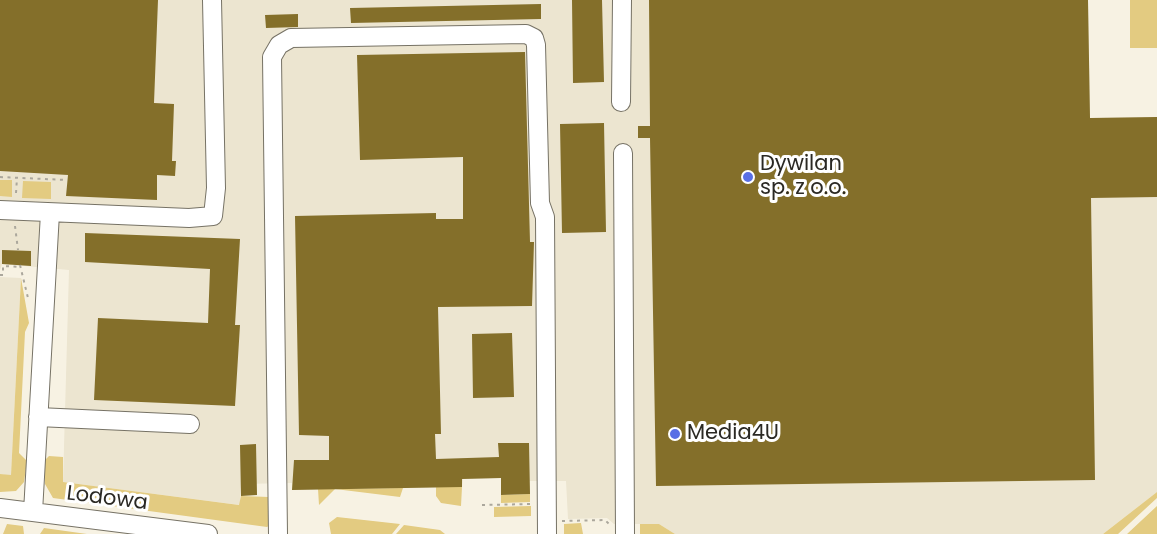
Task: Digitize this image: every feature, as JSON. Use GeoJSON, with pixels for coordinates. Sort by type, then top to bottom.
{"type":"FeatureCollection","features":[{"type":"Feature","properties":{"kind":"street"},"geometry":{"type":"LineString","coordinates":[[0,210],[213,216],[216,189],[212,0]]}},
{"type":"Feature","properties":{"kind":"street"},"geometry":{"type":"LineString","coordinates":[[621,0],[621,102]]}},
{"type":"Feature","properties":{"kind":"street"},"geometry":{"type":"LineString","coordinates":[[278,534],[272,57],[279,45],[291,38],[526,34],[534,38],[540,203],[545,217],[547,528]]}},
{"type":"Feature","properties":{"kind":"street"},"geometry":{"type":"LineString","coordinates":[[623,153],[625,532]]}},
{"type":"Feature","properties":{"kind":"street"},"geometry":{"type":"LineString","coordinates":[[33,512],[50,213]]}},
{"type":"Feature","properties":{"kind":"street"},"geometry":{"type":"LineString","coordinates":[[38,417],[190,424]]}},
{"type":"Feature","properties":{"kind":"street","name":"Lodowa"},"geometry":{"type":"LineString","coordinates":[[0,508],[142,530],[208,534]]}},
{"type":"Feature","properties":{"kind":"path"},"geometry":{"type":"LineString","coordinates":[[0,177],[67,180]]}},
{"type":"Feature","properties":{"kind":"path"},"geometry":{"type":"LineString","coordinates":[[0,275],[3,275],[3,266],[20,267]]}},
{"type":"Feature","properties":{"kind":"path"},"geometry":{"type":"LineString","coordinates":[[482,505],[534,504]]}},
{"type":"Feature","properties":{"kind":"path"},"geometry":{"type":"LineString","coordinates":[[547,528],[605,520],[614,529],[625,532]]}},
{"type":"Feature","properties":{"kind":"shaded area"},"geometry":{"type":"Polygon","coordinates":[[[0,0],[1088,0],[1090,118],[1157,117],[1157,492],[1103,534],[675,534],[659,524],[614,524],[607,518],[568,519],[566,481],[530,481],[501,495],[501,478],[463,479],[462,487],[292,490],[292,483],[241,484],[240,505],[63,482],[69,270],[2,264],[0,270],[0,0]]]}},
{"type":"Feature","properties":{"kind":"shaded area"},"geometry":{"type":"Polygon","coordinates":[[[1130,0],[1157,0],[1157,48],[1130,48],[1130,0]]]}},
{"type":"Feature","properties":{"kind":"shaded area"},"geometry":{"type":"Polygon","coordinates":[[[0,180],[12,180],[12,197],[0,196],[0,180]]]}},
{"type":"Feature","properties":{"kind":"shaded area"},"geometry":{"type":"Polygon","coordinates":[[[23,181],[51,182],[51,199],[22,198],[23,181]]]}},
{"type":"Feature","properties":{"kind":"shaded area"},"geometry":{"type":"Polygon","coordinates":[[[0,277],[21,278],[11,476],[0,474],[0,277]]]}},
{"type":"Feature","properties":{"kind":"shaded area"},"geometry":{"type":"Polygon","coordinates":[[[21,278],[29,323],[25,332],[19,453],[27,461],[24,482],[16,491],[0,492],[0,474],[11,475],[21,278]]]}},
{"type":"Feature","properties":{"kind":"shaded area"},"geometry":{"type":"Polygon","coordinates":[[[49,456],[63,457],[63,482],[239,505],[241,496],[269,497],[270,525],[267,527],[53,498],[45,484],[45,460],[49,456]]]}},
{"type":"Feature","properties":{"kind":"shaded area"},"geometry":{"type":"Polygon","coordinates":[[[436,487],[462,487],[461,506],[441,503],[436,496],[436,487]]]}},
{"type":"Feature","properties":{"kind":"shaded area"},"geometry":{"type":"Polygon","coordinates":[[[403,488],[400,497],[335,489],[319,505],[318,489],[403,488]]]}},
{"type":"Feature","properties":{"kind":"shaded area"},"geometry":{"type":"Polygon","coordinates":[[[1157,492],[1157,498],[1118,534],[1103,534],[1157,492]]]}},
{"type":"Feature","properties":{"kind":"shaded area"},"geometry":{"type":"Polygon","coordinates":[[[530,494],[530,502],[501,503],[501,495],[530,494]]]}},
{"type":"Feature","properties":{"kind":"shaded area"},"geometry":{"type":"Polygon","coordinates":[[[531,506],[531,516],[494,517],[494,507],[531,506]]]}},
{"type":"Feature","properties":{"kind":"shaded area"},"geometry":{"type":"Polygon","coordinates":[[[1157,506],[1157,534],[1127,534],[1157,506]]]}},
{"type":"Feature","properties":{"kind":"shaded area"},"geometry":{"type":"Polygon","coordinates":[[[337,517],[400,524],[392,534],[331,534],[329,523],[337,517]]]}},
{"type":"Feature","properties":{"kind":"shaded area"},"geometry":{"type":"Polygon","coordinates":[[[581,523],[583,534],[564,534],[564,524],[581,523]]]}},
{"type":"Feature","properties":{"kind":"shaded area"},"geometry":{"type":"Polygon","coordinates":[[[7,524],[23,526],[24,534],[3,534],[7,524]]]}},
{"type":"Feature","properties":{"kind":"shaded area"},"geometry":{"type":"Polygon","coordinates":[[[640,524],[659,524],[675,534],[640,534],[640,524]]]}},
{"type":"Feature","properties":{"kind":"shaded area"},"geometry":{"type":"Polygon","coordinates":[[[404,525],[440,530],[445,534],[396,534],[404,525]]]}},
{"type":"Feature","properties":{"kind":"shaded area"},"geometry":{"type":"Polygon","coordinates":[[[44,528],[87,534],[40,534],[44,528]]]}},
{"type":"Feature","properties":{"kind":"building"},"geometry":{"type":"Polygon","coordinates":[[[0,0],[158,0],[154,103],[174,104],[172,161],[176,161],[175,176],[157,175],[157,200],[66,196],[68,175],[0,171],[0,0]]]}},
{"type":"Feature","properties":{"kind":"building"},"geometry":{"type":"Polygon","coordinates":[[[572,0],[602,0],[604,82],[573,83],[572,0]]]}},
{"type":"Feature","properties":{"kind":"building"},"geometry":{"type":"Polygon","coordinates":[[[649,0],[1088,0],[1090,118],[1157,117],[1157,197],[1091,198],[1095,480],[656,486],[650,138],[638,138],[638,126],[650,126],[649,0]]]}},
{"type":"Feature","properties":{"kind":"building"},"geometry":{"type":"Polygon","coordinates":[[[541,4],[541,19],[351,23],[350,8],[541,4]]]}},
{"type":"Feature","properties":{"kind":"building"},"geometry":{"type":"Polygon","coordinates":[[[298,14],[298,27],[266,28],[265,15],[298,14]]]}},
{"type":"Feature","properties":{"kind":"building"},"geometry":{"type":"Polygon","coordinates":[[[525,52],[530,242],[534,242],[532,306],[438,307],[441,434],[435,434],[436,459],[499,457],[498,443],[529,443],[530,494],[501,495],[501,478],[462,479],[462,487],[292,490],[294,460],[329,460],[329,436],[299,435],[295,216],[436,213],[436,219],[463,219],[463,157],[360,160],[357,55],[525,52]]]}},
{"type":"Feature","properties":{"kind":"building"},"geometry":{"type":"Polygon","coordinates":[[[604,123],[606,232],[562,233],[560,124],[604,123]]]}},
{"type":"Feature","properties":{"kind":"building"},"geometry":{"type":"Polygon","coordinates":[[[85,233],[240,239],[235,325],[240,325],[235,406],[94,400],[98,318],[208,323],[210,269],[85,262],[85,233]]]}},
{"type":"Feature","properties":{"kind":"building"},"geometry":{"type":"Polygon","coordinates":[[[2,250],[31,251],[31,266],[2,264],[2,250]]]}},
{"type":"Feature","properties":{"kind":"building"},"geometry":{"type":"Polygon","coordinates":[[[512,333],[514,397],[473,398],[472,334],[512,333]]]}},
{"type":"Feature","properties":{"kind":"building"},"geometry":{"type":"Polygon","coordinates":[[[256,444],[257,495],[241,496],[240,445],[256,444]]]}},
{"type":"Feature","properties":{"kind":"place","name":"Dywilan sp. z o.o."},"geometry":{"type":"Point","coordinates":[748,177]}},
{"type":"Feature","properties":{"kind":"place","name":"Media4U"},"geometry":{"type":"Point","coordinates":[675,434]}}]}
